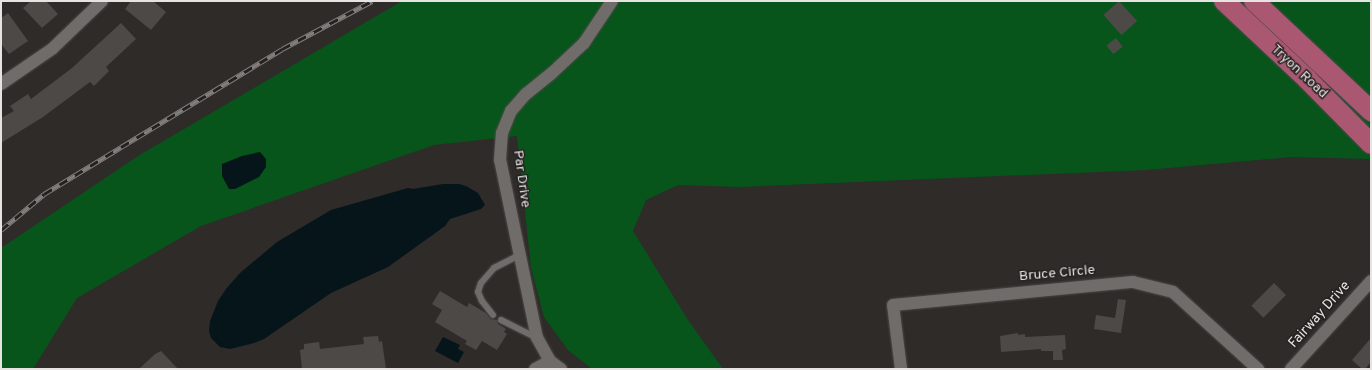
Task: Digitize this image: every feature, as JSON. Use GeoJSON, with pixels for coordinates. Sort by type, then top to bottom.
{"type":"FeatureCollection","features":[{"type":"Feature","properties":{"kind":"main road","name":"Tryon Road"},"geometry":{"type":"LineString","coordinates":[[1224,1],[1307,79],[1371,144]]}},
{"type":"Feature","properties":{"kind":"main road","name":"Tryon Road"},"geometry":{"type":"LineString","coordinates":[[1254,1],[1371,111]]}},
{"type":"Feature","properties":{"kind":"street"},"geometry":{"type":"LineString","coordinates":[[1,84],[52,49],[74,30],[102,1]]}},
{"type":"Feature","properties":{"kind":"street","name":"Par Drive"},"geometry":{"type":"LineString","coordinates":[[561,369],[550,361],[537,338],[500,160],[502,134],[511,111],[526,94],[552,73],[584,43],[612,1]]}},
{"type":"Feature","properties":{"kind":"street","name":"Fairway Drive"},"geometry":{"type":"LineString","coordinates":[[1291,369],[1371,281]]}},
{"type":"Feature","properties":{"kind":"street","name":"Bruce Circle"},"geometry":{"type":"LineString","coordinates":[[901,369],[893,305],[1133,282],[1173,292],[1258,369]]}},
{"type":"Feature","properties":{"kind":"street"},"geometry":{"type":"LineString","coordinates":[[535,369],[550,361]]}},
{"type":"Feature","properties":{"kind":"lane"},"geometry":{"type":"LineString","coordinates":[[493,316],[482,302],[478,292],[481,283],[494,268],[519,255]]}},
{"type":"Feature","properties":{"kind":"lane"},"geometry":{"type":"LineString","coordinates":[[500,320],[537,338]]}},
{"type":"Feature","properties":{"kind":"green space"},"geometry":{"type":"Polygon","coordinates":[[[402,1],[1371,1],[1371,159],[1292,157],[1146,170],[739,187],[678,185],[646,200],[633,231],[688,320],[723,369],[592,369],[568,350],[544,317],[531,268],[517,136],[434,145],[201,226],[77,298],[33,369],[1,369],[1,248],[138,156],[402,1]]]}},
{"type":"Feature","properties":{"kind":"shaded area"},"geometry":{"type":"Polygon","coordinates":[[[260,152],[266,159],[266,167],[259,177],[235,189],[229,189],[222,176],[222,164],[242,156],[260,152]]]}},
{"type":"Feature","properties":{"kind":"shaded area"},"geometry":{"type":"Polygon","coordinates":[[[443,184],[459,184],[466,186],[478,193],[485,205],[481,209],[450,219],[445,226],[388,267],[331,293],[264,339],[230,349],[220,347],[211,338],[209,331],[210,321],[218,301],[226,289],[240,273],[277,242],[331,210],[408,188],[413,189],[443,184]]]}},
{"type":"Feature","properties":{"kind":"shaded area"},"geometry":{"type":"Polygon","coordinates":[[[443,337],[460,345],[458,349],[464,352],[458,363],[435,351],[443,337]]]}},
{"type":"Feature","properties":{"kind":"building"},"geometry":{"type":"Polygon","coordinates":[[[31,1],[46,1],[58,14],[42,28],[23,8],[31,1]]]}},
{"type":"Feature","properties":{"kind":"building"},"geometry":{"type":"Polygon","coordinates":[[[131,1],[153,1],[166,12],[151,30],[125,9],[131,1]]]}},
{"type":"Feature","properties":{"kind":"building"},"geometry":{"type":"Polygon","coordinates":[[[1119,1],[1137,21],[1121,35],[1103,15],[1119,1]]]}},
{"type":"Feature","properties":{"kind":"building"},"geometry":{"type":"Polygon","coordinates":[[[8,13],[28,41],[9,54],[1,44],[1,18],[8,13]]]}},
{"type":"Feature","properties":{"kind":"building"},"geometry":{"type":"Polygon","coordinates":[[[121,23],[136,39],[106,67],[109,71],[94,86],[90,82],[43,117],[1,143],[1,118],[14,111],[10,106],[28,94],[31,99],[72,68],[121,23]]]}},
{"type":"Feature","properties":{"kind":"building"},"geometry":{"type":"Polygon","coordinates":[[[1116,38],[1123,47],[1113,54],[1107,45],[1116,38]]]}},
{"type":"Feature","properties":{"kind":"building"},"geometry":{"type":"Polygon","coordinates":[[[1274,283],[1286,295],[1263,318],[1251,306],[1274,283]]]}},
{"type":"Feature","properties":{"kind":"building"},"geometry":{"type":"Polygon","coordinates":[[[440,291],[467,307],[469,303],[486,313],[491,319],[497,320],[498,324],[506,329],[504,332],[507,334],[497,350],[482,341],[476,350],[465,344],[467,341],[435,322],[442,310],[432,304],[440,291]]]}},
{"type":"Feature","properties":{"kind":"building"},"geometry":{"type":"Polygon","coordinates":[[[1118,299],[1126,300],[1121,333],[1094,329],[1096,315],[1115,318],[1118,299]]]}},
{"type":"Feature","properties":{"kind":"building"},"geometry":{"type":"Polygon","coordinates":[[[1018,333],[1018,335],[1025,334],[1025,337],[1065,335],[1066,349],[1062,350],[1063,360],[1053,360],[1053,351],[1041,351],[1041,349],[1001,352],[1000,336],[1018,333]]]}},
{"type":"Feature","properties":{"kind":"building"},"geometry":{"type":"Polygon","coordinates":[[[378,336],[379,342],[382,341],[386,369],[302,369],[300,350],[304,349],[304,344],[319,342],[320,349],[364,344],[363,337],[378,336]]]}},
{"type":"Feature","properties":{"kind":"building"},"geometry":{"type":"Polygon","coordinates":[[[1371,338],[1371,362],[1365,369],[1362,369],[1352,360],[1371,338]]]}},
{"type":"Feature","properties":{"kind":"building"},"geometry":{"type":"Polygon","coordinates":[[[161,351],[178,369],[139,369],[155,354],[161,351]]]}},
{"type":"Feature","properties":{"kind":"railway"},"geometry":{"type":"LineString","coordinates":[[1,230],[44,194],[282,49],[372,1]]}}]}
